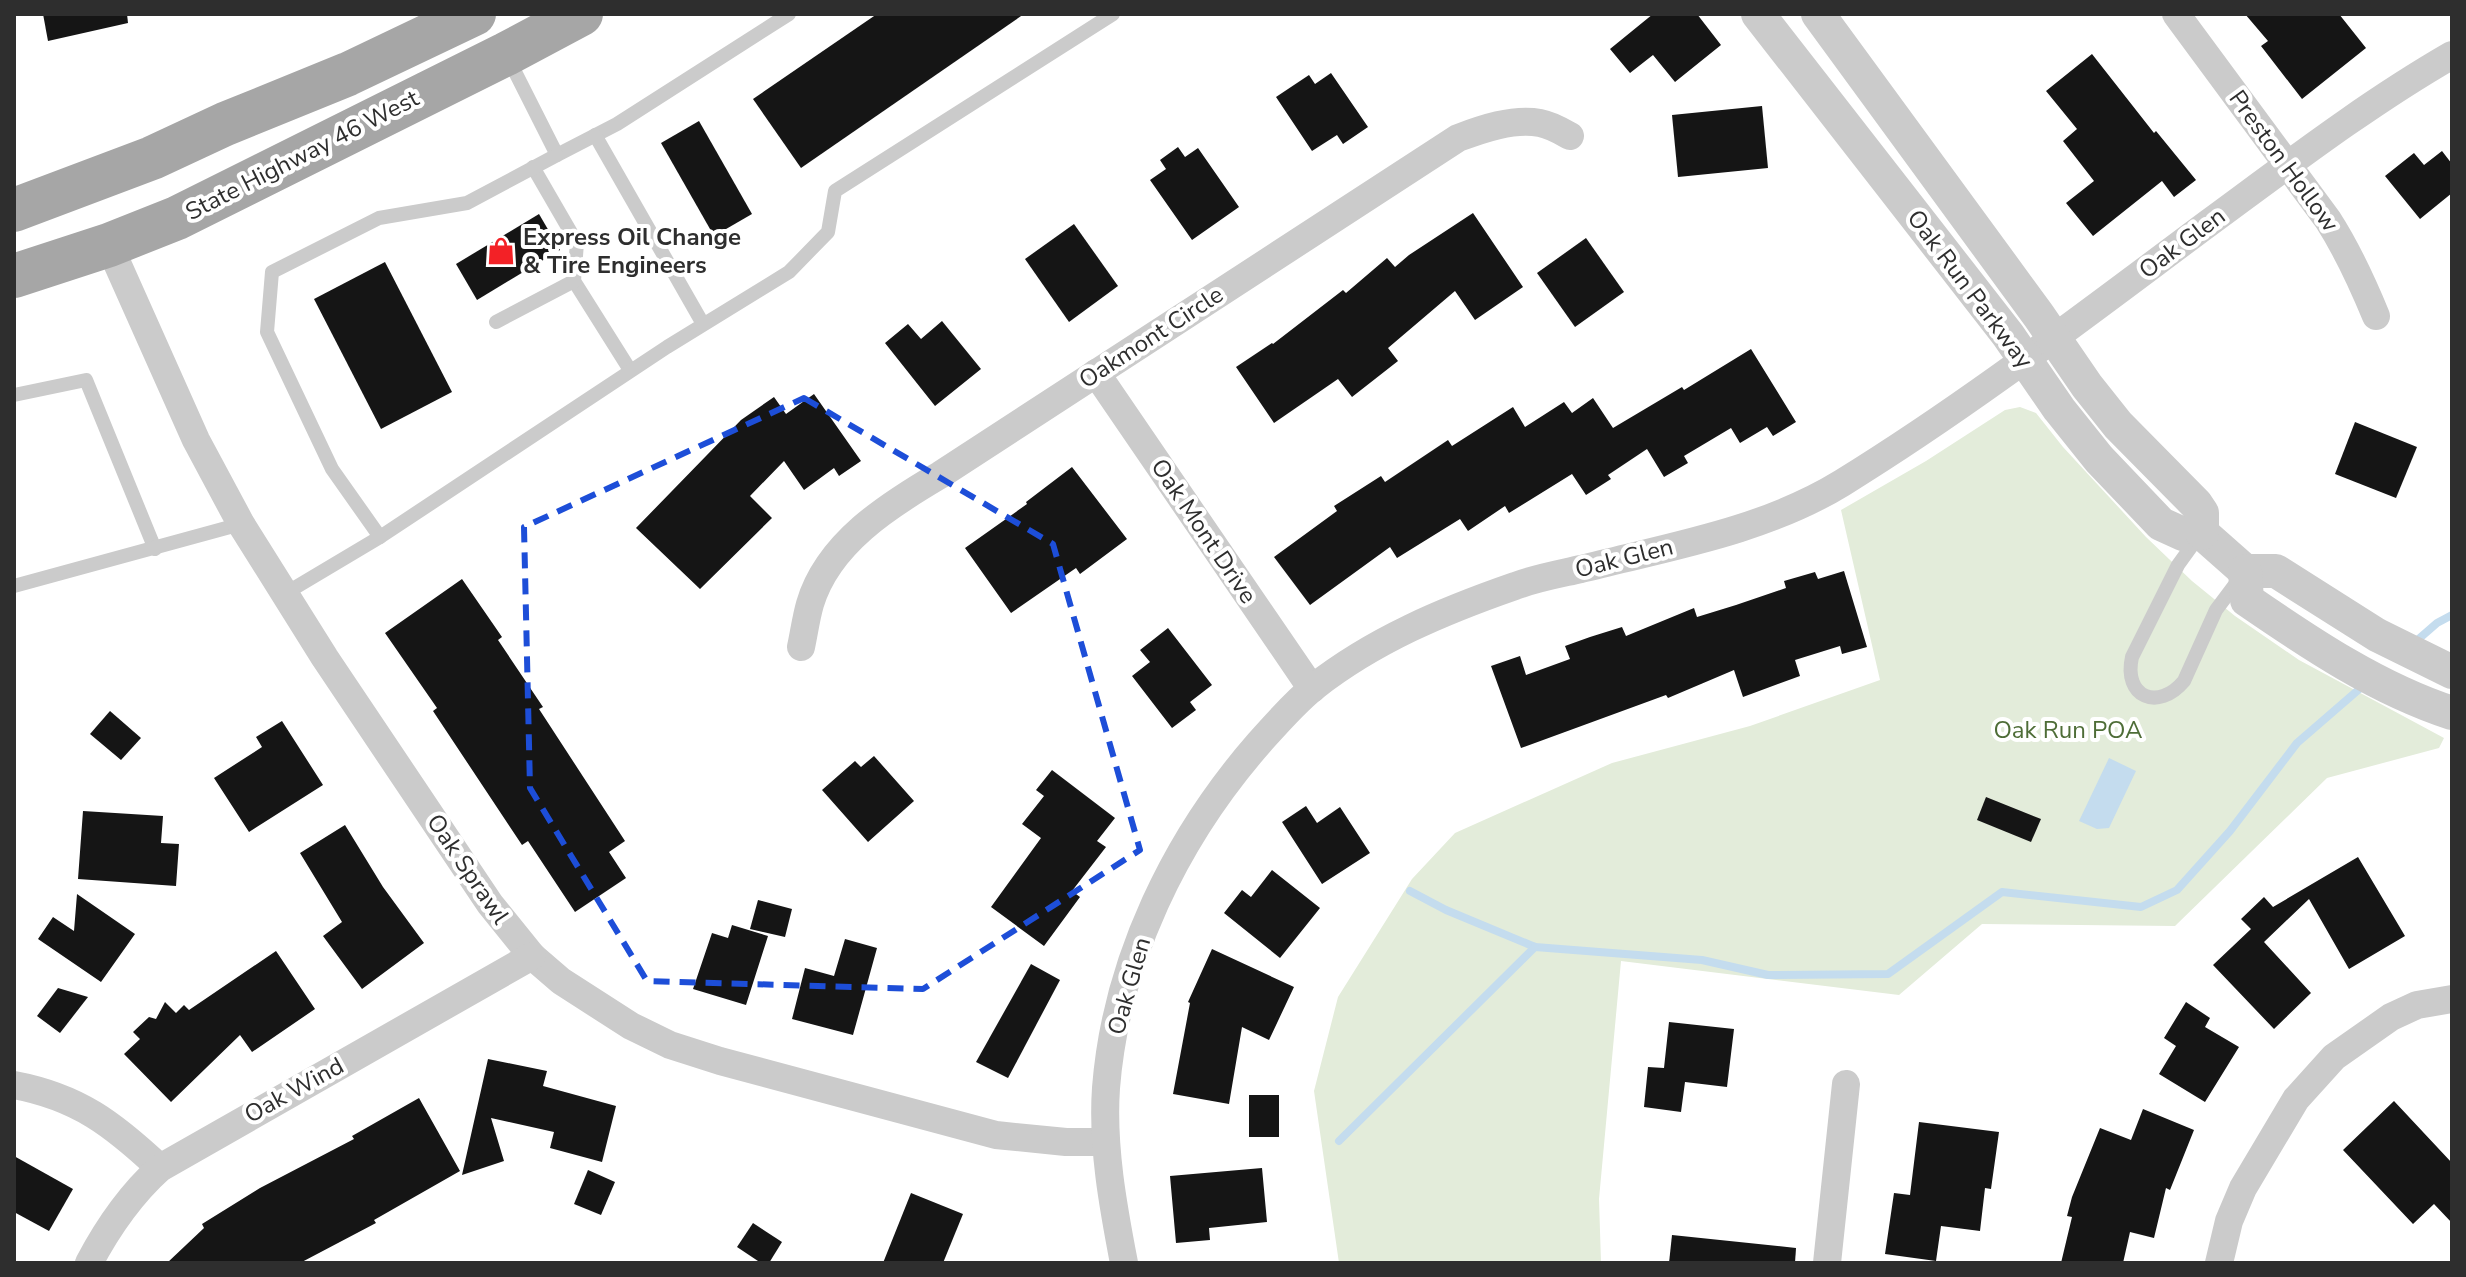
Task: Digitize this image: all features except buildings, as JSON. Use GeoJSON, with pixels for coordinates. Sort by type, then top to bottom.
{"type":"FeatureCollection","features":[{"type":"Feature","properties":{"kind":"main road","name":"State Highway 46 West"},"geometry":{"type":"LineString","coordinates":[[14,210],[152,158],[225,124],[348,74],[474,14]]}},
{"type":"Feature","properties":{"kind":"main road"},"geometry":{"type":"LineString","coordinates":[[177,218],[206,173],[481,42],[491,30],[487,14]]}},
{"type":"Feature","properties":{"kind":"main road"},"geometry":{"type":"LineString","coordinates":[[506,54],[512,30],[522,14]]}},
{"type":"Feature","properties":{"kind":"main road","name":"State Highway 46 West"},"geometry":{"type":"LineString","coordinates":[[14,276],[109,245],[177,218],[581,14]]}},
{"type":"Feature","properties":{"kind":"street","name":"Oak Run Parkway"},"geometry":{"type":"LineString","coordinates":[[1758,14],[2099,459],[2161,524],[2183,534],[2202,533],[2245,571]]}},
{"type":"Feature","properties":{"kind":"street","name":"Oak Run Parkway"},"geometry":{"type":"LineString","coordinates":[[1818,14],[2087,386],[2118,425],[2196,504],[2202,513],[2202,533]]}},
{"type":"Feature","properties":{"kind":"street","name":"Preston Hollow"},"geometry":{"type":"LineString","coordinates":[[2176,14],[2345,245],[2376,316]]}},
{"type":"Feature","properties":{"kind":"street","name":"Oak Glen"},"geometry":{"type":"LineString","coordinates":[[1124,1263],[1111,1192],[1106,1142],[1106,1088],[1127,979],[1150,913],[1174,863],[1207,811],[1248,756],[1312,689],[1405,629],[1446,611],[1520,584],[1707,538],[1780,513],[1837,486],[2025,360],[2288,164],[2401,85],[2452,55]]}},
{"type":"Feature","properties":{"kind":"street","name":"Oakmont Circle"},"geometry":{"type":"LineString","coordinates":[[801,647],[811,602],[826,570],[847,544],[900,498],[1458,138],[1478,130],[1520,123],[1540,123],[1570,136]]}},
{"type":"Feature","properties":{"kind":"street","name":"Oak Sprawl"},"geometry":{"type":"LineString","coordinates":[[109,245],[196,440],[241,524],[325,658],[481,891],[532,956],[561,981],[631,1026],[670,1045],[707,1057],[996,1135],[1066,1142],[1106,1142]]}},
{"type":"Feature","properties":{"kind":"street","name":"Oak Mont Drive"},"geometry":{"type":"LineString","coordinates":[[1096,373],[1312,689]]}},
{"type":"Feature","properties":{"kind":"street"},"geometry":{"type":"LineString","coordinates":[[2452,672],[2377,635],[2276,571],[2245,571],[2247,600],[2361,673],[2452,713]]}},
{"type":"Feature","properties":{"kind":"street","name":"Oak Wind"},"geometry":{"type":"LineString","coordinates":[[89,1263],[123,1207],[160,1168],[532,956]]}},
{"type":"Feature","properties":{"kind":"street"},"geometry":{"type":"LineString","coordinates":[[2219,1263],[2229,1221],[2243,1188],[2296,1099],[2334,1057],[2391,1017],[2417,1005],[2452,999]]}},
{"type":"Feature","properties":{"kind":"street"},"geometry":{"type":"LineString","coordinates":[[1827,1263],[1846,1084]]}},
{"type":"Feature","properties":{"kind":"street"},"geometry":{"type":"LineString","coordinates":[[14,1085],[41,1090],[75,1103],[107,1122],[160,1168]]}},
{"type":"Feature","properties":{"kind":"lane"},"geometry":{"type":"LineString","coordinates":[[380,537],[332,469],[267,332],[272,272],[379,218],[467,203],[617,124],[789,14]]}},
{"type":"Feature","properties":{"kind":"lane"},"geometry":{"type":"LineString","coordinates":[[286,593],[380,537],[630,370],[789,272],[828,232],[835,191],[1113,14]]}},
{"type":"Feature","properties":{"kind":"lane"},"geometry":{"type":"LineString","coordinates":[[506,54],[557,155]]}},
{"type":"Feature","properties":{"kind":"lane"},"geometry":{"type":"LineString","coordinates":[[595,135],[703,324]]}},
{"type":"Feature","properties":{"kind":"lane"},"geometry":{"type":"LineString","coordinates":[[533,167],[577,243],[574,281],[630,370]]}},
{"type":"Feature","properties":{"kind":"lane"},"geometry":{"type":"LineString","coordinates":[[496,322],[574,281]]}},
{"type":"Feature","properties":{"kind":"lane"},"geometry":{"type":"LineString","coordinates":[[14,395],[86,380],[155,549]]}},
{"type":"Feature","properties":{"kind":"lane"},"geometry":{"type":"LineString","coordinates":[[14,586],[241,524]]}},
{"type":"Feature","properties":{"kind":"lane"},"geometry":{"type":"LineString","coordinates":[[2202,533],[2178,565],[2132,657],[2131,679],[2137,689],[2157,699],[2177,690],[2216,610],[2245,571]]}},
{"type":"Feature","properties":{"kind":"highlighted area"},"geometry":{"type":"Polygon","coordinates":[[[804,398],[1053,544],[1140,850],[923,989],[647,981],[530,788],[524,527],[804,398]]]}},
{"type":"Feature","properties":{"kind":"green space","name":"Oak Run POA"},"geometry":{"type":"Polygon","coordinates":[[[2020,407],[2036,413],[2146,537],[2235,616],[2299,660],[2444,738],[2439,748],[2327,778],[2175,926],[1982,924],[1899,995],[1621,961],[1599,1199],[1601,1263],[1339,1263],[1314,1091],[1338,997],[1412,879],[1455,833],[1612,763],[1750,726],[1880,680],[1841,510],[1926,461],[2005,410],[2020,407]]]}},
{"type":"Feature","properties":{"kind":"water"},"geometry":{"type":"Polygon","coordinates":[[[2109,758],[2136,771],[2109,828],[2097,829],[2079,821],[2109,758]]]}},
{"type":"Feature","properties":{"kind":"waterway"},"geometry":{"type":"LineString","coordinates":[[2414,643],[2437,623],[2452,615]]}},
{"type":"Feature","properties":{"kind":"waterway"},"geometry":{"type":"LineString","coordinates":[[1410,891],[1446,910],[1535,947],[1702,960],[1768,975],[1888,974],[2002,892],[2141,907],[2177,890],[2230,831],[2297,743],[2364,685]]}},
{"type":"Feature","properties":{"kind":"waterway"},"geometry":{"type":"LineString","coordinates":[[1339,1141],[1535,947]]}},
{"type":"Feature","properties":{"kind":"place","name":"Express Oil Change & Tire Engineers"},"geometry":{"type":"Point","coordinates":[501,251]}}]}
